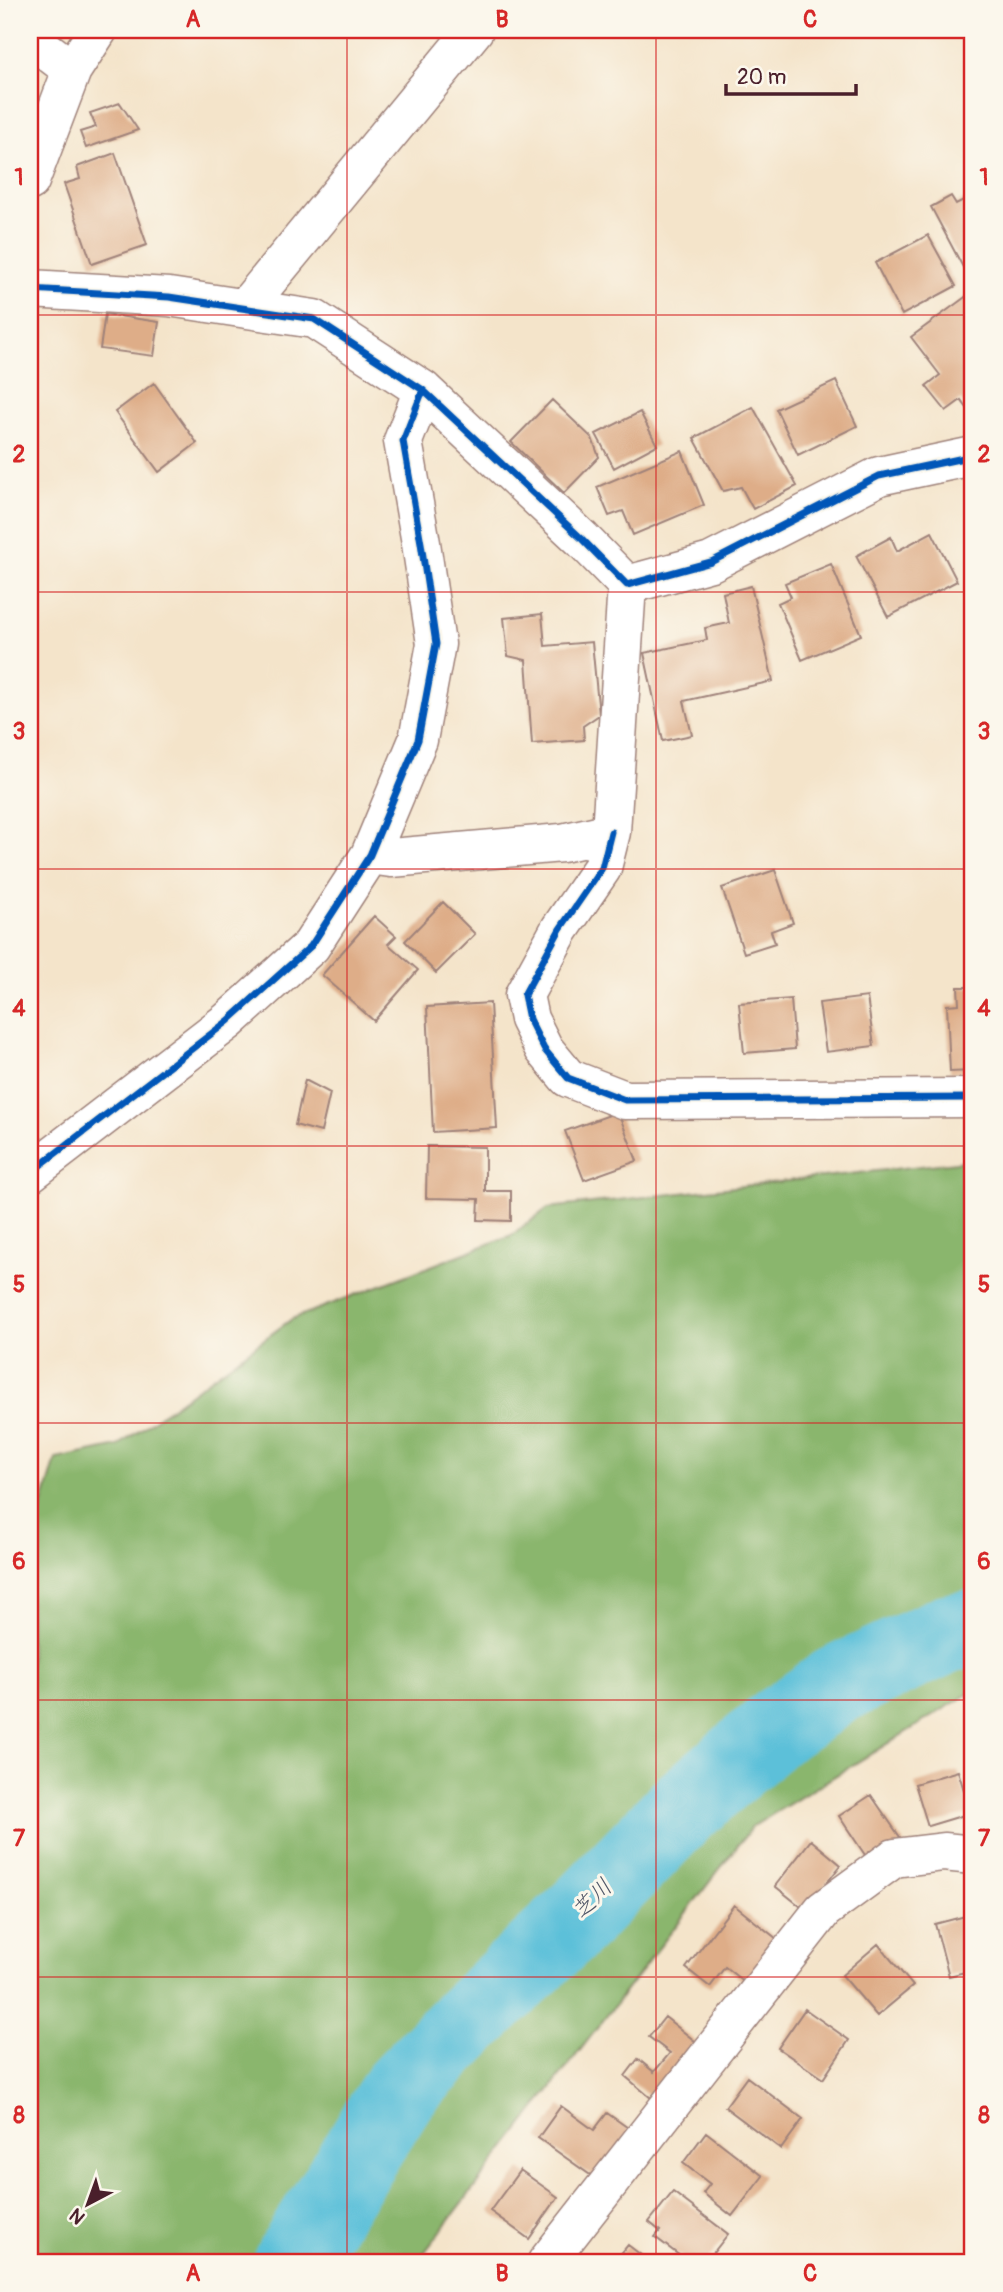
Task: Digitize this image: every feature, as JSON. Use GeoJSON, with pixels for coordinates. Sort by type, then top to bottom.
{"type":"FeatureCollection","features":[{"type":"Feature","properties":{"kind":"street"},"geometry":{"type":"LineString","coordinates":[[30,181],[72,71],[98,30]]}},
{"type":"Feature","properties":{"kind":"street"},"geometry":{"type":"LineString","coordinates":[[244,308],[474,30]]}},
{"type":"Feature","properties":{"kind":"street"},"geometry":{"type":"LineString","coordinates":[[30,38],[72,71]]}},
{"type":"Feature","properties":{"kind":"street"},"geometry":{"type":"LineString","coordinates":[[30,289],[169,296],[314,319],[423,390],[582,539],[627,585],[611,832],[602,867],[560,929],[524,995],[529,1019],[544,1049],[568,1078],[625,1100],[973,1098]]}},
{"type":"Feature","properties":{"kind":"street"},"geometry":{"type":"LineString","coordinates":[[30,1173],[228,1021],[311,946],[370,855],[418,740],[436,644],[403,441],[423,390]]}},
{"type":"Feature","properties":{"kind":"street"},"geometry":{"type":"LineString","coordinates":[[627,585],[710,562],[878,476],[973,456]]}},
{"type":"Feature","properties":{"kind":"street"},"geometry":{"type":"LineString","coordinates":[[370,855],[391,858],[562,843],[611,832]]}},
{"type":"Feature","properties":{"kind":"street"},"geometry":{"type":"LineString","coordinates":[[547,2262],[823,1910],[894,1858],[944,1852],[973,1854]]}},
{"type":"Feature","properties":{"kind":"green space"},"geometry":{"type":"Polygon","coordinates":[[[973,1160],[973,1691],[752,1827],[417,2262],[30,2262],[30,1533],[39,1517],[56,1459],[118,1446],[292,1319],[512,1235],[548,1208],[973,1160]]]}},
{"type":"Feature","properties":{"kind":"building"},"geometry":{"type":"Polygon","coordinates":[[[120,103],[138,130],[86,148],[80,132],[96,127],[90,113],[120,103]]]}},
{"type":"Feature","properties":{"kind":"building"},"geometry":{"type":"Polygon","coordinates":[[[115,153],[147,245],[92,264],[64,184],[80,179],[77,167],[115,153]]]}},
{"type":"Feature","properties":{"kind":"building"},"geometry":{"type":"Polygon","coordinates":[[[973,195],[973,266],[965,271],[931,207],[951,196],[956,204],[973,195]]]}},
{"type":"Feature","properties":{"kind":"building"},"geometry":{"type":"Polygon","coordinates":[[[928,235],[956,286],[902,315],[875,263],[928,235]]]}},
{"type":"Feature","properties":{"kind":"building"},"geometry":{"type":"Polygon","coordinates":[[[968,295],[973,301],[973,416],[961,400],[946,411],[926,386],[940,375],[911,337],[968,295]]]}},
{"type":"Feature","properties":{"kind":"building"},"geometry":{"type":"Polygon","coordinates":[[[105,314],[159,322],[154,356],[100,349],[105,314]]]}},
{"type":"Feature","properties":{"kind":"building"},"geometry":{"type":"Polygon","coordinates":[[[836,381],[857,426],[798,455],[776,409],[836,381]]]}},
{"type":"Feature","properties":{"kind":"building"},"geometry":{"type":"Polygon","coordinates":[[[154,383],[197,443],[159,472],[115,412],[154,383]]]}},
{"type":"Feature","properties":{"kind":"building"},"geometry":{"type":"Polygon","coordinates":[[[552,400],[592,438],[599,457],[564,493],[511,442],[552,400]]]}},
{"type":"Feature","properties":{"kind":"building"},"geometry":{"type":"Polygon","coordinates":[[[753,407],[797,486],[753,509],[741,487],[723,491],[694,438],[753,407]]]}},
{"type":"Feature","properties":{"kind":"building"},"geometry":{"type":"Polygon","coordinates":[[[640,412],[657,445],[614,468],[596,434],[640,412]]]}},
{"type":"Feature","properties":{"kind":"building"},"geometry":{"type":"Polygon","coordinates":[[[682,451],[704,505],[633,535],[623,511],[609,516],[597,487],[682,451]]]}},
{"type":"Feature","properties":{"kind":"building"},"geometry":{"type":"Polygon","coordinates":[[[932,532],[957,581],[888,617],[856,556],[891,537],[897,551],[932,532]]]}},
{"type":"Feature","properties":{"kind":"building"},"geometry":{"type":"Polygon","coordinates":[[[831,564],[861,635],[802,660],[778,603],[791,597],[785,583],[831,564]]]}},
{"type":"Feature","properties":{"kind":"building"},"geometry":{"type":"Polygon","coordinates":[[[751,586],[773,681],[684,701],[692,735],[663,741],[644,653],[707,640],[705,628],[729,623],[723,593],[751,586]]]}},
{"type":"Feature","properties":{"kind":"building"},"geometry":{"type":"Polygon","coordinates":[[[542,614],[545,646],[592,642],[599,715],[583,726],[584,740],[532,744],[526,660],[508,656],[504,618],[542,614]]]}},
{"type":"Feature","properties":{"kind":"building"},"geometry":{"type":"Polygon","coordinates":[[[775,870],[793,923],[771,931],[775,943],[744,953],[722,888],[775,870]]]}},
{"type":"Feature","properties":{"kind":"building"},"geometry":{"type":"Polygon","coordinates":[[[443,902],[475,934],[436,973],[405,941],[443,902]]]}},
{"type":"Feature","properties":{"kind":"building"},"geometry":{"type":"Polygon","coordinates":[[[374,916],[396,936],[388,944],[418,970],[374,1021],[322,975],[374,916]]]}},
{"type":"Feature","properties":{"kind":"building"},"geometry":{"type":"Polygon","coordinates":[[[958,987],[973,987],[973,1071],[950,1072],[947,1005],[959,1004],[958,987]]]}},
{"type":"Feature","properties":{"kind":"building"},"geometry":{"type":"Polygon","coordinates":[[[867,997],[874,1046],[826,1052],[819,1003],[867,997]]]}},
{"type":"Feature","properties":{"kind":"building"},"geometry":{"type":"Polygon","coordinates":[[[791,999],[795,1049],[744,1053],[739,1003],[791,999]]]}},
{"type":"Feature","properties":{"kind":"building"},"geometry":{"type":"Polygon","coordinates":[[[490,1003],[497,1128],[433,1132],[427,1007],[490,1003]]]}},
{"type":"Feature","properties":{"kind":"building"},"geometry":{"type":"Polygon","coordinates":[[[305,1080],[330,1093],[321,1132],[295,1125],[305,1080]]]}},
{"type":"Feature","properties":{"kind":"building"},"geometry":{"type":"Polygon","coordinates":[[[618,1112],[637,1161],[584,1180],[565,1131],[618,1112]]]}},
{"type":"Feature","properties":{"kind":"building"},"geometry":{"type":"Polygon","coordinates":[[[427,1146],[485,1147],[485,1191],[511,1191],[511,1221],[478,1220],[479,1199],[426,1198],[427,1146]]]}},
{"type":"Feature","properties":{"kind":"building"},"geometry":{"type":"Polygon","coordinates":[[[958,1771],[971,1813],[928,1826],[915,1784],[958,1771]]]}},
{"type":"Feature","properties":{"kind":"building"},"geometry":{"type":"Polygon","coordinates":[[[871,1795],[904,1843],[871,1864],[839,1816],[871,1795]]]}},
{"type":"Feature","properties":{"kind":"building"},"geometry":{"type":"Polygon","coordinates":[[[811,1840],[841,1865],[805,1910],[775,1886],[811,1840]]]}},
{"type":"Feature","properties":{"kind":"building"},"geometry":{"type":"Polygon","coordinates":[[[734,1905],[777,1939],[744,1982],[725,1967],[710,1987],[686,1968],[734,1905]]]}},
{"type":"Feature","properties":{"kind":"building"},"geometry":{"type":"Polygon","coordinates":[[[973,1914],[973,1970],[949,1976],[935,1924],[973,1914]]]}},
{"type":"Feature","properties":{"kind":"building"},"geometry":{"type":"Polygon","coordinates":[[[878,1944],[913,1986],[877,2016],[842,1975],[878,1944]]]}},
{"type":"Feature","properties":{"kind":"building"},"geometry":{"type":"Polygon","coordinates":[[[805,2009],[849,2040],[823,2079],[778,2048],[805,2009]]]}},
{"type":"Feature","properties":{"kind":"building"},"geometry":{"type":"Polygon","coordinates":[[[665,2017],[696,2042],[651,2098],[625,2076],[638,2059],[654,2072],[670,2053],[649,2037],[665,2017]]]}},
{"type":"Feature","properties":{"kind":"building"},"geometry":{"type":"Polygon","coordinates":[[[747,2077],[803,2119],[781,2149],[725,2107],[747,2077]]]}},
{"type":"Feature","properties":{"kind":"building"},"geometry":{"type":"Polygon","coordinates":[[[561,2106],[594,2130],[607,2113],[631,2130],[596,2179],[538,2138],[561,2106]]]}},
{"type":"Feature","properties":{"kind":"building"},"geometry":{"type":"Polygon","coordinates":[[[706,2132],[763,2176],[732,2216],[703,2193],[710,2184],[683,2163],[706,2132]]]}},
{"type":"Feature","properties":{"kind":"building"},"geometry":{"type":"Polygon","coordinates":[[[520,2170],[558,2197],[529,2239],[490,2211],[520,2170]]]}},
{"type":"Feature","properties":{"kind":"building"},"geometry":{"type":"Polygon","coordinates":[[[673,2192],[728,2234],[706,2262],[688,2262],[655,2237],[660,2231],[649,2222],[673,2192]]]}},
{"type":"Feature","properties":{"kind":"building"},"geometry":{"type":"Polygon","coordinates":[[[628,2245],[650,2262],[614,2262],[628,2245]]]}},
{"type":"Feature","properties":{"kind":"waterway","name":"芝川"},"geometry":{"type":"LineString","coordinates":[[292,2262],[400,2090],[460,2028],[578,1917],[682,1809],[772,1731],[837,1685],[949,1633],[973,1629]]}},
{"type":"Feature","properties":{"kind":"cycle path"},"geometry":{"type":"LineString","coordinates":[[30,289],[169,297],[314,319],[423,390],[582,539],[627,585],[711,562],[879,476],[973,456]]}},
{"type":"Feature","properties":{"kind":"cycle path"},"geometry":{"type":"LineString","coordinates":[[30,1173],[228,1021],[311,946],[370,855],[418,740],[436,644],[403,441],[423,390]]}},
{"type":"Feature","properties":{"kind":"cycle path"},"geometry":{"type":"LineString","coordinates":[[611,832],[602,868],[560,929],[524,995],[529,1019],[544,1049],[568,1078],[625,1100],[973,1098]]}}]}
